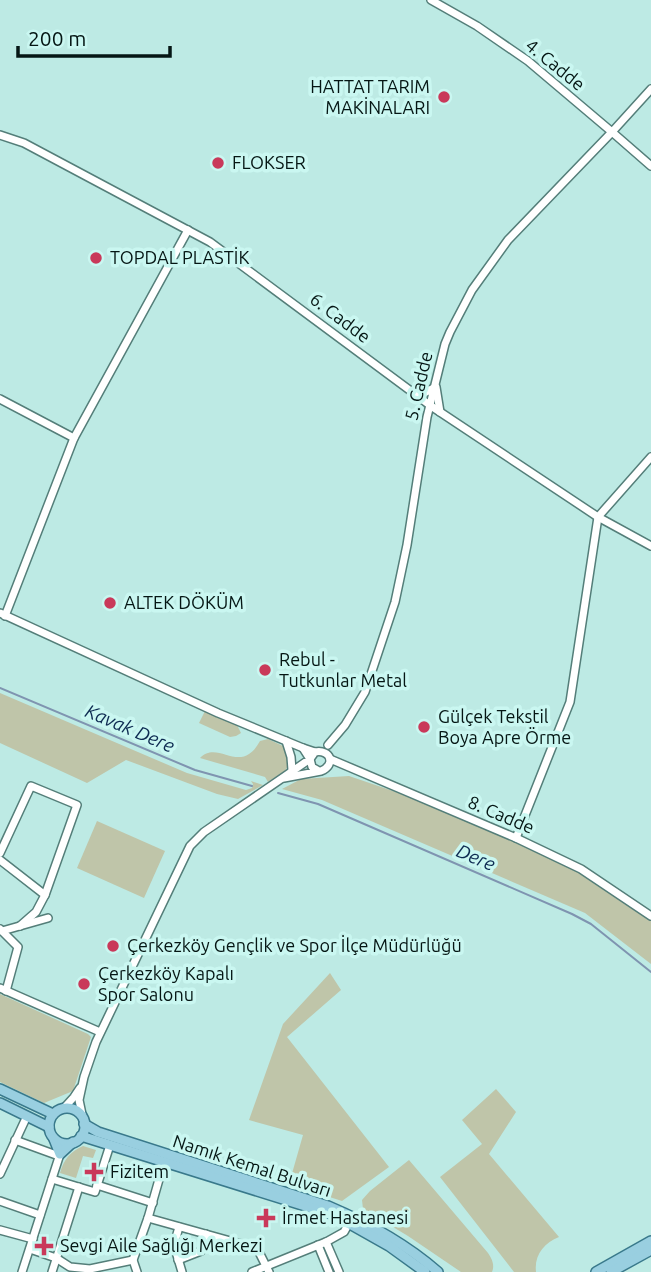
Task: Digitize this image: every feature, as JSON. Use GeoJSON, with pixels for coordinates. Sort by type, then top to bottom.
{"type":"FeatureCollection","features":[{"type":"Feature","properties":{"kind":"main road"},"geometry":{"type":"LineString","coordinates":[[0,1089],[53,1114]]}},
{"type":"Feature","properties":{"kind":"main road"},"geometry":{"type":"LineString","coordinates":[[0,1103],[49,1127]]}},
{"type":"Feature","properties":{"kind":"main road"},"geometry":{"type":"LineString","coordinates":[[64,1108],[75,1110],[84,1121],[81,1136],[60,1155],[49,1122],[53,1114],[64,1108]]}},
{"type":"Feature","properties":{"kind":"main road","name":"Namık Kemal Bulvarı"},"geometry":{"type":"LineString","coordinates":[[84,1121],[98,1132],[328,1206],[351,1220]]}},
{"type":"Feature","properties":{"kind":"main road","name":"Namık Kemal Bulvarı"},"geometry":{"type":"LineString","coordinates":[[81,1136],[351,1220],[393,1238],[416,1259],[438,1272]]}},
{"type":"Feature","properties":{"kind":"main road"},"geometry":{"type":"LineString","coordinates":[[53,1137],[62,1143],[73,1143]]}},
{"type":"Feature","properties":{"kind":"main road"},"geometry":{"type":"LineString","coordinates":[[596,1272],[651,1241]]}},
{"type":"Feature","properties":{"kind":"main road"},"geometry":{"type":"LineString","coordinates":[[611,1272],[651,1250]]}},
{"type":"Feature","properties":{"kind":"main road","name":"Namık Kemal Bulvarı"},"geometry":{"type":"LineString","coordinates":[[416,1259],[425,1272]]}},
{"type":"Feature","properties":{"kind":"street","name":"4. Cadde"},"geometry":{"type":"LineString","coordinates":[[431,0],[477,26],[528,61],[651,166]]}},
{"type":"Feature","properties":{"kind":"street","name":"5. Cadde"},"geometry":{"type":"LineString","coordinates":[[328,752],[365,692],[395,602],[427,421],[450,332],[491,261],[523,222],[651,89]]}},
{"type":"Feature","properties":{"kind":"street","name":"6. Cadde"},"geometry":{"type":"LineString","coordinates":[[0,135],[24,143],[210,242],[431,406],[598,517],[651,546]]}},
{"type":"Feature","properties":{"kind":"street"},"geometry":{"type":"LineString","coordinates":[[188,230],[74,438],[2,615],[218,713],[303,748],[328,752],[328,767],[321,771]]}},
{"type":"Feature","properties":{"kind":"street"},"geometry":{"type":"LineString","coordinates":[[418,396],[436,387],[443,414],[427,421]]}},
{"type":"Feature","properties":{"kind":"street"},"geometry":{"type":"LineString","coordinates":[[0,399],[74,438]]}},
{"type":"Feature","properties":{"kind":"street"},"geometry":{"type":"LineString","coordinates":[[516,838],[570,702],[598,517],[651,457]]}},
{"type":"Feature","properties":{"kind":"street"},"geometry":{"type":"LineString","coordinates":[[286,741],[292,770]]}},
{"type":"Feature","properties":{"kind":"street"},"geometry":{"type":"LineString","coordinates":[[303,748],[312,767],[321,771]]}},
{"type":"Feature","properties":{"kind":"street"},"geometry":{"type":"LineString","coordinates":[[84,1121],[79,1100],[100,1032],[190,846],[204,832],[310,759],[317,751]]}},
{"type":"Feature","properties":{"kind":"street","name":"8. Cadde"},"geometry":{"type":"LineString","coordinates":[[328,752],[349,767],[516,838],[581,869],[651,916]]}},
{"type":"Feature","properties":{"kind":"street"},"geometry":{"type":"LineString","coordinates":[[280,779],[349,767]]}},
{"type":"Feature","properties":{"kind":"street"},"geometry":{"type":"LineString","coordinates":[[0,851],[31,786],[77,806],[45,894],[36,912],[20,926]]}},
{"type":"Feature","properties":{"kind":"street"},"geometry":{"type":"LineString","coordinates":[[0,860],[45,894]]}},
{"type":"Feature","properties":{"kind":"street"},"geometry":{"type":"LineString","coordinates":[[1,930],[48,918]]}},
{"type":"Feature","properties":{"kind":"street"},"geometry":{"type":"LineString","coordinates":[[1,930],[18,947],[3,989],[100,1032]]}},
{"type":"Feature","properties":{"kind":"street"},"geometry":{"type":"LineString","coordinates":[[64,1108],[83,1084]]}},
{"type":"Feature","properties":{"kind":"street"},"geometry":{"type":"LineString","coordinates":[[0,1174],[4,1155],[27,1116]]}},
{"type":"Feature","properties":{"kind":"street"},"geometry":{"type":"LineString","coordinates":[[15,1140],[60,1155],[22,1272]]}},
{"type":"Feature","properties":{"kind":"street"},"geometry":{"type":"LineString","coordinates":[[52,1179],[95,1192],[110,1145]]}},
{"type":"Feature","properties":{"kind":"street"},"geometry":{"type":"LineString","coordinates":[[137,1272],[133,1260],[164,1162]]}},
{"type":"Feature","properties":{"kind":"street"},"geometry":{"type":"LineString","coordinates":[[97,1185],[153,1203]]}},
{"type":"Feature","properties":{"kind":"street"},"geometry":{"type":"LineString","coordinates":[[52,1272],[79,1187]]}},
{"type":"Feature","properties":{"kind":"street"},"geometry":{"type":"LineString","coordinates":[[0,1201],[40,1215]]}},
{"type":"Feature","properties":{"kind":"street"},"geometry":{"type":"LineString","coordinates":[[148,1218],[258,1250],[268,1269]]}},
{"type":"Feature","properties":{"kind":"street"},"geometry":{"type":"LineString","coordinates":[[252,1272],[268,1269],[344,1232],[351,1220]]}},
{"type":"Feature","properties":{"kind":"street"},"geometry":{"type":"LineString","coordinates":[[178,1227],[174,1245],[182,1272]]}},
{"type":"Feature","properties":{"kind":"street"},"geometry":{"type":"LineString","coordinates":[[0,1230],[33,1239]]}},
{"type":"Feature","properties":{"kind":"street"},"geometry":{"type":"LineString","coordinates":[[178,1260],[201,1251],[206,1234]]}},
{"type":"Feature","properties":{"kind":"street"},"geometry":{"type":"LineString","coordinates":[[322,1243],[329,1272]]}},
{"type":"Feature","properties":{"kind":"street"},"geometry":{"type":"LineString","coordinates":[[322,1243],[339,1272]]}},
{"type":"Feature","properties":{"kind":"street"},"geometry":{"type":"LineString","coordinates":[[30,1249],[56,1258],[70,1267],[89,1271],[133,1260]]}},
{"type":"Feature","properties":{"kind":"green space"},"geometry":{"type":"Polygon","coordinates":[[[0,693],[187,773],[246,790],[252,788],[251,781],[263,785],[238,799],[217,794],[126,760],[87,783],[0,743],[0,693]]]}},
{"type":"Feature","properties":{"kind":"green space"},"geometry":{"type":"Polygon","coordinates":[[[205,711],[237,725],[241,733],[230,737],[199,723],[205,711]]]}},
{"type":"Feature","properties":{"kind":"green space"},"geometry":{"type":"Polygon","coordinates":[[[268,739],[283,746],[289,764],[285,771],[268,782],[265,777],[200,758],[212,752],[243,757],[260,741],[268,739]]]}},
{"type":"Feature","properties":{"kind":"green space"},"geometry":{"type":"Polygon","coordinates":[[[349,776],[396,792],[580,870],[651,920],[651,964],[585,913],[322,800],[282,789],[301,779],[349,776]]]}},
{"type":"Feature","properties":{"kind":"green space"},"geometry":{"type":"Polygon","coordinates":[[[97,821],[165,851],[144,898],[77,868],[97,821]]]}},
{"type":"Feature","properties":{"kind":"green space"},"geometry":{"type":"Polygon","coordinates":[[[330,973],[341,990],[287,1037],[389,1167],[342,1201],[289,1184],[303,1135],[249,1120],[283,1024],[330,973]]]}},
{"type":"Feature","properties":{"kind":"green space"},"geometry":{"type":"Polygon","coordinates":[[[0,994],[91,1037],[73,1091],[44,1103],[0,1082],[0,994]]]}},
{"type":"Feature","properties":{"kind":"green space"},"geometry":{"type":"Polygon","coordinates":[[[496,1089],[516,1112],[489,1154],[559,1237],[541,1250],[536,1272],[514,1272],[440,1177],[482,1144],[462,1120],[496,1089]]]}},
{"type":"Feature","properties":{"kind":"green space"},"geometry":{"type":"Polygon","coordinates":[[[83,1146],[96,1150],[93,1158],[83,1156],[76,1178],[60,1173],[68,1156],[83,1146]]]}},
{"type":"Feature","properties":{"kind":"green space"},"geometry":{"type":"Polygon","coordinates":[[[409,1160],[488,1253],[493,1262],[492,1272],[461,1272],[363,1209],[362,1200],[370,1191],[409,1160]]]}},
{"type":"Feature","properties":{"kind":"waterway","name":"Kavak Dere"},"geometry":{"type":"LineString","coordinates":[[0,688],[195,770],[252,786]]}},
{"type":"Feature","properties":{"kind":"waterway","name":"Dere"},"geometry":{"type":"LineString","coordinates":[[278,793],[318,804],[572,914],[591,924],[651,972]]}},
{"type":"Feature","properties":{"kind":"place","name":"HATTAT TARIM MAKİNALARI"},"geometry":{"type":"Point","coordinates":[444,97]}},
{"type":"Feature","properties":{"kind":"place","name":"FLOKSER"},"geometry":{"type":"Point","coordinates":[218,163]}},
{"type":"Feature","properties":{"kind":"place","name":"TOPDAL PLASTİK"},"geometry":{"type":"Point","coordinates":[96,258]}},
{"type":"Feature","properties":{"kind":"place","name":"ALTEK DÖKÜM"},"geometry":{"type":"Point","coordinates":[110,603]}},
{"type":"Feature","properties":{"kind":"place","name":"Rebul - Tutkunlar Metal"},"geometry":{"type":"Point","coordinates":[265,670]}},
{"type":"Feature","properties":{"kind":"place","name":"Gülçek Tekstil Boya Apre Örme"},"geometry":{"type":"Point","coordinates":[424,727]}},
{"type":"Feature","properties":{"kind":"place","name":"Çerkezköy Gençlik ve Spor İlçe Müdürlüğü"},"geometry":{"type":"Point","coordinates":[113,946]}},
{"type":"Feature","properties":{"kind":"place","name":"Çerkezköy Kapalı Spor Salonu"},"geometry":{"type":"Point","coordinates":[84,984]}},
{"type":"Feature","properties":{"kind":"place","name":"Fizitem"},"geometry":{"type":"Point","coordinates":[94,1172]}},
{"type":"Feature","properties":{"kind":"place","name":"İrmet Hastanesi"},"geometry":{"type":"Point","coordinates":[266,1218]}},
{"type":"Feature","properties":{"kind":"place","name":"Sevgi Aile Sağlığı Merkezi"},"geometry":{"type":"Point","coordinates":[44,1246]}}]}
